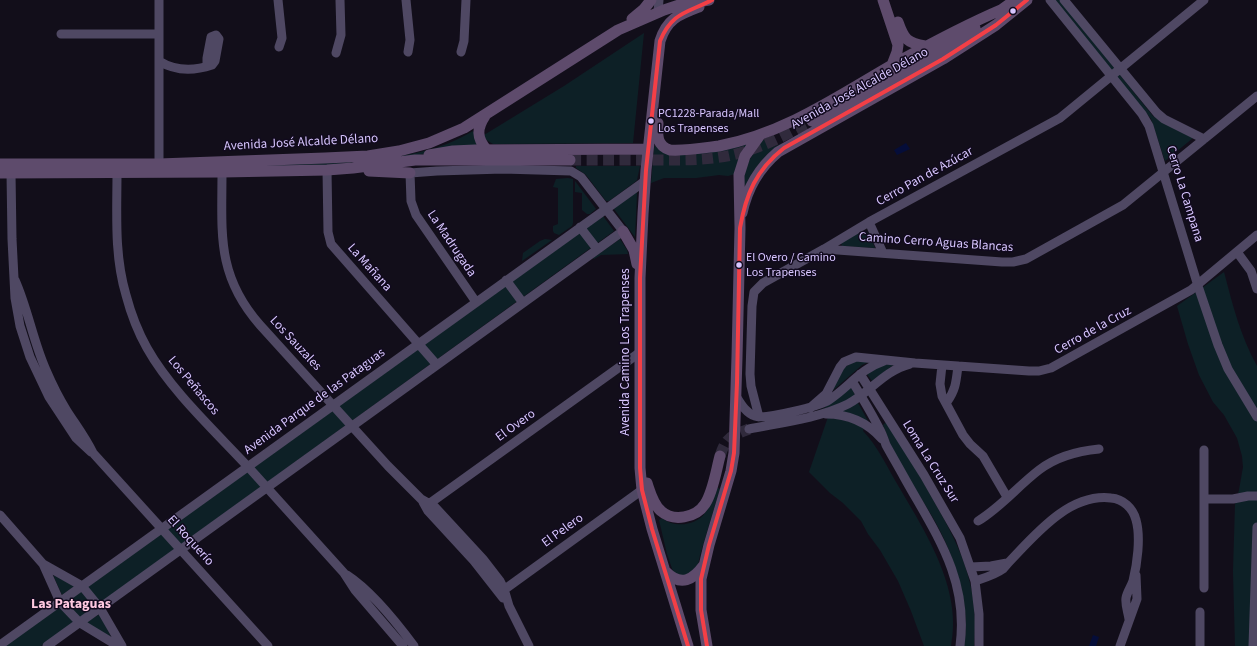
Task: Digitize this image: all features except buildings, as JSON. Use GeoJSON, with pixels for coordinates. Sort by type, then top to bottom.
{"type":"FeatureCollection","features":[{"type":"Feature","properties":{"kind":"main road"},"geometry":{"type":"LineString","coordinates":[[618,30],[638,14],[651,0]]}},
{"type":"Feature","properties":{"kind":"main road","name":"Avenida José Alcalde Délano"},"geometry":{"type":"LineString","coordinates":[[0,164],[159,164],[325,158],[384,154],[415,148],[441,139],[464,128],[618,30],[677,3],[711,0]]}},
{"type":"Feature","properties":{"kind":"main road","name":"Avenida Camino Los Trapenses"},"geometry":{"type":"LineString","coordinates":[[688,646],[652,529],[642,490],[639,458],[640,278],[645,181],[655,75],[662,32],[670,21],[677,16],[704,5],[711,0]]}},
{"type":"Feature","properties":{"kind":"main road"},"geometry":{"type":"LineString","coordinates":[[883,0],[898,45],[896,58],[892,65]]}},
{"type":"Feature","properties":{"kind":"main road"},"geometry":{"type":"LineString","coordinates":[[891,0],[904,38],[917,45],[925,46]]}},
{"type":"Feature","properties":{"kind":"main road","name":"Avenida José Alcalde Délano"},"geometry":{"type":"LineString","coordinates":[[812,122],[943,48],[1015,0]]}},
{"type":"Feature","properties":{"kind":"main road","name":"Avenida José Alcalde Délano"},"geometry":{"type":"LineString","coordinates":[[740,228],[744,204],[752,184],[768,162],[778,152],[943,60],[996,25],[1027,0]]}},
{"type":"Feature","properties":{"kind":"main road"},"geometry":{"type":"LineString","coordinates":[[655,75],[659,96],[657,137],[659,143],[665,148],[676,150],[705,148],[737,142],[760,135],[802,118],[925,46],[1003,9]]}},
{"type":"Feature","properties":{"kind":"main road","name":"Avenida Camino Los Trapenses"},"geometry":{"type":"LineString","coordinates":[[658,12],[658,52]]}},
{"type":"Feature","properties":{"kind":"main road"},"geometry":{"type":"LineString","coordinates":[[487,114],[481,123],[478,133],[480,141],[487,150]]}},
{"type":"Feature","properties":{"kind":"main road"},"geometry":{"type":"LineString","coordinates":[[706,646],[700,602],[701,583],[704,565],[731,471],[734,452],[740,228],[739,175],[745,156],[760,135]]}},
{"type":"Feature","properties":{"kind":"main road"},"geometry":{"type":"LineString","coordinates":[[415,160],[426,155],[437,153],[487,150],[648,149]]}},
{"type":"Feature","properties":{"kind":"main road","name":"Avenida José Alcalde Délano"},"geometry":{"type":"LineString","coordinates":[[5,173],[327,170],[415,160],[570,160]]}},
{"type":"Feature","properties":{"kind":"main road"},"geometry":{"type":"LineString","coordinates":[[353,168],[378,172],[410,173]]}},
{"type":"Feature","properties":{"kind":"main road"},"geometry":{"type":"LineString","coordinates":[[623,231],[634,250],[640,278]]}},
{"type":"Feature","properties":{"kind":"main road"},"geometry":{"type":"LineString","coordinates":[[639,458],[650,492],[658,508],[668,515],[682,517],[695,513],[705,503],[720,456]]}},
{"type":"Feature","properties":{"kind":"main road"},"geometry":{"type":"LineString","coordinates":[[666,572],[674,579],[684,581],[693,577],[704,565]]}},
{"type":"Feature","properties":{"kind":"street"},"geometry":{"type":"LineString","coordinates":[[159,0],[159,164]]}},
{"type":"Feature","properties":{"kind":"street"},"geometry":{"type":"LineString","coordinates":[[278,0],[282,38],[279,47]]}},
{"type":"Feature","properties":{"kind":"street"},"geometry":{"type":"LineString","coordinates":[[336,52],[341,35],[340,0]]}},
{"type":"Feature","properties":{"kind":"street"},"geometry":{"type":"LineString","coordinates":[[406,0],[409,35],[408,52]]}},
{"type":"Feature","properties":{"kind":"street"},"geometry":{"type":"LineString","coordinates":[[461,52],[464,41],[466,0]]}},
{"type":"Feature","properties":{"kind":"street"},"geometry":{"type":"LineString","coordinates":[[658,12],[659,0]]}},
{"type":"Feature","properties":{"kind":"street","name":"Cerro La Campana"},"geometry":{"type":"LineString","coordinates":[[1050,0],[1142,114],[1149,126],[1198,286],[1218,345],[1228,369],[1257,417]]}},
{"type":"Feature","properties":{"kind":"street","name":"Cerro La Campana"},"geometry":{"type":"LineString","coordinates":[[1064,0],[1157,113],[1164,119],[1204,139]]}},
{"type":"Feature","properties":{"kind":"street","name":"Cerro Pan de Azúcar"},"geometry":{"type":"LineString","coordinates":[[759,417],[751,386],[750,374],[752,306],[754,292],[763,283],[869,222],[1060,118],[1204,0]]}},
{"type":"Feature","properties":{"kind":"street"},"geometry":{"type":"LineString","coordinates":[[61,34],[159,34]]}},
{"type":"Feature","properties":{"kind":"street"},"geometry":{"type":"LineString","coordinates":[[159,61],[175,69]]}},
{"type":"Feature","properties":{"kind":"street"},"geometry":{"type":"LineString","coordinates":[[159,78],[166,72],[175,69],[192,69],[207,66]]}},
{"type":"Feature","properties":{"kind":"street","name":"Camino Cerro Aguas Blancas"},"geometry":{"type":"LineString","coordinates":[[824,249],[1002,262],[1026,259],[1124,205],[1257,96]]}},
{"type":"Feature","properties":{"kind":"street"},"geometry":{"type":"LineString","coordinates":[[47,646],[623,231],[581,177],[575,172],[568,170],[495,169],[410,173]]}},
{"type":"Feature","properties":{"kind":"street","name":"La Mañana"},"geometry":{"type":"LineString","coordinates":[[327,170],[328,232],[331,244],[438,365]]}},
{"type":"Feature","properties":{"kind":"street","name":"Los Peñascos"},"geometry":{"type":"LineString","coordinates":[[116,172],[116,225],[118,256],[125,294],[147,349],[172,383],[266,488],[344,573],[367,591],[414,646]]}},
{"type":"Feature","properties":{"kind":"street","name":"Los Sauzales"},"geometry":{"type":"LineString","coordinates":[[222,172],[223,241],[226,265],[233,286],[252,316],[388,466],[425,504],[435,507],[483,559],[500,581],[502,591],[529,646]]}},
{"type":"Feature","properties":{"kind":"street","name":"El Roquerío"},"geometry":{"type":"LineString","coordinates":[[5,173],[12,239],[15,304],[28,351],[41,371],[49,397],[65,424],[79,442],[93,453],[268,646]]}},
{"type":"Feature","properties":{"kind":"street","name":"La Madrugada"},"geometry":{"type":"LineString","coordinates":[[410,173],[411,201],[416,216],[476,302]]}},
{"type":"Feature","properties":{"kind":"street","name":"Avenida Parque de las Pataguas"},"geometry":{"type":"LineString","coordinates":[[0,645],[645,181]]}},
{"type":"Feature","properties":{"kind":"street"},"geometry":{"type":"LineString","coordinates":[[869,222],[883,253]]}},
{"type":"Feature","properties":{"kind":"street"},"geometry":{"type":"LineString","coordinates":[[580,227],[597,249]]}},
{"type":"Feature","properties":{"kind":"street","name":"Cerro de la Cruz"},"geometry":{"type":"LineString","coordinates":[[810,408],[824,398],[836,373],[844,362],[856,358],[1034,372],[1051,368],[1198,286],[1257,235]]}},
{"type":"Feature","properties":{"kind":"street"},"geometry":{"type":"LineString","coordinates":[[1237,252],[1252,271],[1257,289]]}},
{"type":"Feature","properties":{"kind":"street"},"geometry":{"type":"LineString","coordinates":[[506,280],[523,303]]}},
{"type":"Feature","properties":{"kind":"street","name":"El Overo"},"geometry":{"type":"LineString","coordinates":[[425,504],[640,354]]}},
{"type":"Feature","properties":{"kind":"street","name":"Cerro de la Cruz"},"geometry":{"type":"LineString","coordinates":[[759,417],[820,405],[829,400],[871,366],[887,360]]}},
{"type":"Feature","properties":{"kind":"street","name":"Cerro de la Cruz"},"geometry":{"type":"LineString","coordinates":[[749,429],[817,415],[847,404],[869,390],[894,370],[902,366],[915,363]]}},
{"type":"Feature","properties":{"kind":"street"},"geometry":{"type":"LineString","coordinates":[[942,365],[942,396],[947,402],[963,435],[983,456],[1007,497]]}},
{"type":"Feature","properties":{"kind":"street"},"geometry":{"type":"LineString","coordinates":[[621,367],[629,366],[639,373]]}},
{"type":"Feature","properties":{"kind":"street"},"geometry":{"type":"LineString","coordinates":[[947,402],[954,392],[958,366]]}},
{"type":"Feature","properties":{"kind":"street","name":"Loma La Cruz Sur"},"geometry":{"type":"LineString","coordinates":[[860,374],[924,475],[953,524],[963,546],[971,567],[974,581],[979,614],[979,646]]}},
{"type":"Feature","properties":{"kind":"street","name":"Loma La Cruz Sur"},"geometry":{"type":"LineString","coordinates":[[852,381],[879,427],[886,444],[935,530],[947,556],[956,583],[961,608],[962,627],[960,646]]}},
{"type":"Feature","properties":{"kind":"street"},"geometry":{"type":"LineString","coordinates":[[736,396],[749,412],[759,417]]}},
{"type":"Feature","properties":{"kind":"street","name":"Loma La Cruz Sur"},"geometry":{"type":"LineString","coordinates":[[817,415],[846,416],[861,421],[875,431],[886,444]]}},
{"type":"Feature","properties":{"kind":"street"},"geometry":{"type":"LineString","coordinates":[[978,521],[996,508],[1040,469],[1078,452],[1099,449]]}},
{"type":"Feature","properties":{"kind":"street"},"geometry":{"type":"LineString","coordinates":[[1204,450],[1204,588]]}},
{"type":"Feature","properties":{"kind":"street","name":"El Pelero"},"geometry":{"type":"LineString","coordinates":[[502,591],[642,490]]}},
{"type":"Feature","properties":{"kind":"street"},"geometry":{"type":"LineString","coordinates":[[1205,499],[1233,499],[1257,496]]}},
{"type":"Feature","properties":{"kind":"street"},"geometry":{"type":"LineString","coordinates":[[974,581],[997,573],[1005,567],[1049,521],[1065,510],[1084,501],[1101,497],[1109,497],[1124,502],[1131,510],[1136,520],[1138,542],[1136,570],[1137,599],[1120,646]]}},
{"type":"Feature","properties":{"kind":"street"},"geometry":{"type":"LineString","coordinates":[[0,514],[44,564],[60,602],[80,623],[118,646]]}},
{"type":"Feature","properties":{"kind":"street"},"geometry":{"type":"LineString","coordinates":[[1253,646],[1257,527]]}},
{"type":"Feature","properties":{"kind":"street"},"geometry":{"type":"LineString","coordinates":[[971,567],[1008,563]]}},
{"type":"Feature","properties":{"kind":"street"},"geometry":{"type":"LineString","coordinates":[[44,564],[82,586],[100,608],[122,646]]}},
{"type":"Feature","properties":{"kind":"street","name":"Los Peñascos"},"geometry":{"type":"LineString","coordinates":[[344,573],[355,590],[403,646]]}},
{"type":"Feature","properties":{"kind":"street"},"geometry":{"type":"LineString","coordinates":[[1200,612],[1200,646]]}},
{"type":"Feature","properties":{"kind":"shaded area"},"geometry":{"type":"Polygon","coordinates":[[[1054,0],[1060,0],[1153,116],[1193,138],[1165,161],[1151,119],[1054,0]]]}},
{"type":"Feature","properties":{"kind":"shaded area"},"geometry":{"type":"Polygon","coordinates":[[[644,33],[633,143],[493,144],[485,139],[484,135],[564,86],[644,33]]]}},
{"type":"Feature","properties":{"kind":"shaded area"},"geometry":{"type":"Polygon","coordinates":[[[473,131],[480,147],[444,150],[419,155],[321,166],[206,166],[328,163],[382,158],[422,152],[461,138],[473,131]]]}},
{"type":"Feature","properties":{"kind":"shaded area"},"geometry":{"type":"Polygon","coordinates":[[[768,137],[772,147],[783,143],[745,189],[742,173],[760,142],[768,137]]]}},
{"type":"Feature","properties":{"kind":"shaded area"},"geometry":{"type":"Polygon","coordinates":[[[749,142],[735,174],[728,176],[719,175],[696,178],[664,178],[651,183],[654,148],[656,144],[660,148],[749,142]]]}},
{"type":"Feature","properties":{"kind":"shaded area"},"geometry":{"type":"Polygon","coordinates":[[[906,143],[910,149],[897,155],[894,150],[906,143]]]}},
{"type":"Feature","properties":{"kind":"shaded area"},"geometry":{"type":"Polygon","coordinates":[[[576,166],[640,166],[637,180],[609,201],[606,201],[586,175],[576,168],[576,166]]]}},
{"type":"Feature","properties":{"kind":"shaded area"},"geometry":{"type":"Polygon","coordinates":[[[556,179],[573,179],[573,223],[572,226],[559,235],[553,231],[553,226],[558,224],[558,188],[553,187],[556,179]]]}},
{"type":"Feature","properties":{"kind":"shaded area"},"geometry":{"type":"Polygon","coordinates":[[[575,181],[596,209],[590,214],[587,214],[582,210],[582,193],[575,192],[575,181]]]}},
{"type":"Feature","properties":{"kind":"shaded area"},"geometry":{"type":"Polygon","coordinates":[[[637,192],[635,237],[614,207],[637,192]]]}},
{"type":"Feature","properties":{"kind":"shaded area","name":"Las Pataguas"},"geometry":{"type":"Polygon","coordinates":[[[603,216],[614,231],[41,646],[5,646],[603,216]]]}},
{"type":"Feature","properties":{"kind":"shaded area"},"geometry":{"type":"Polygon","coordinates":[[[862,231],[869,234],[875,248],[842,246],[841,243],[862,231]]]}},
{"type":"Feature","properties":{"kind":"shaded area"},"geometry":{"type":"Polygon","coordinates":[[[545,239],[552,240],[522,261],[523,253],[545,239]]]}},
{"type":"Feature","properties":{"kind":"shaded area"},"geometry":{"type":"Polygon","coordinates":[[[620,239],[628,254],[601,255],[594,259],[593,258],[620,239]]]}},
{"type":"Feature","properties":{"kind":"shaded area"},"geometry":{"type":"Polygon","coordinates":[[[1224,272],[1241,332],[1257,366],[1257,646],[1235,646],[1233,571],[1235,505],[1243,467],[1242,456],[1237,438],[1224,415],[1213,402],[1199,375],[1177,306],[1224,272]]]}},
{"type":"Feature","properties":{"kind":"shaded area"},"geometry":{"type":"Polygon","coordinates":[[[860,359],[873,360],[862,365],[830,393],[839,370],[860,359]]]}},
{"type":"Feature","properties":{"kind":"shaded area"},"geometry":{"type":"Polygon","coordinates":[[[896,363],[872,381],[866,373],[876,366],[896,363]]]}},
{"type":"Feature","properties":{"kind":"shaded area"},"geometry":{"type":"Polygon","coordinates":[[[851,387],[855,395],[840,404],[816,411],[824,408],[851,387]]]}},
{"type":"Feature","properties":{"kind":"shaded area"},"geometry":{"type":"Polygon","coordinates":[[[857,401],[869,423],[836,411],[857,401]]]}},
{"type":"Feature","properties":{"kind":"shaded area"},"geometry":{"type":"Polygon","coordinates":[[[828,417],[852,422],[864,428],[863,431],[881,455],[929,540],[946,581],[951,603],[953,624],[951,646],[924,646],[898,581],[861,521],[809,472],[828,417]]]}},
{"type":"Feature","properties":{"kind":"shaded area"},"geometry":{"type":"Polygon","coordinates":[[[886,422],[897,438],[938,509],[957,546],[970,582],[974,602],[974,646],[964,646],[966,630],[963,596],[959,579],[947,546],[940,530],[894,453],[883,425],[886,422]]]}},
{"type":"Feature","properties":{"kind":"shaded area"},"geometry":{"type":"Polygon","coordinates":[[[715,486],[720,489],[700,555],[696,575],[675,577],[667,554],[659,520],[662,518],[678,524],[696,521],[709,507],[715,486]]]}},
{"type":"Feature","properties":{"kind":"shaded area"},"geometry":{"type":"Polygon","coordinates":[[[53,575],[75,586],[62,595],[53,575]]]}},
{"type":"Feature","properties":{"kind":"shaded area"},"geometry":{"type":"Polygon","coordinates":[[[100,614],[111,637],[85,623],[100,614]]]}},
{"type":"Feature","properties":{"kind":"shaded area"},"geometry":{"type":"Polygon","coordinates":[[[1093,635],[1099,637],[1096,646],[1089,646],[1093,635]]]}},
{"type":"Feature","properties":{"kind":"tunnel"},"geometry":{"type":"LineString","coordinates":[[570,160],[687,160],[721,157],[761,146],[812,121]]}},
{"type":"Feature","properties":{"kind":"tunnel"},"geometry":{"type":"LineString","coordinates":[[720,456],[730,438],[749,429]]}},
{"type":"Feature","properties":{"kind":"transit line"},"geometry":{"type":"LineString","coordinates":[[688,646],[652,529],[642,490],[640,468],[640,278],[646,170],[660,41],[670,24],[681,14],[712,0]]}},
{"type":"Feature","properties":{"kind":"transit line"},"geometry":{"type":"LineString","coordinates":[[707,646],[701,610],[701,579],[709,545],[731,471],[734,453],[740,228],[745,204],[749,194],[759,174],[774,156],[784,148],[943,59],[996,25],[1027,0]]}},
{"type":"Feature","properties":{"kind":"place","name":"PC1228-Parada/Mall Los Trapenses"},"geometry":{"type":"Point","coordinates":[651,121]}},
{"type":"Feature","properties":{"kind":"place","name":"El Overo / Camino Los Trapenses"},"geometry":{"type":"Point","coordinates":[739,265]}},
{"type":"Feature","properties":{"kind":"district","name":"Las Pataguas"},"geometry":{"type":"Point","coordinates":[71,605]}}]}
